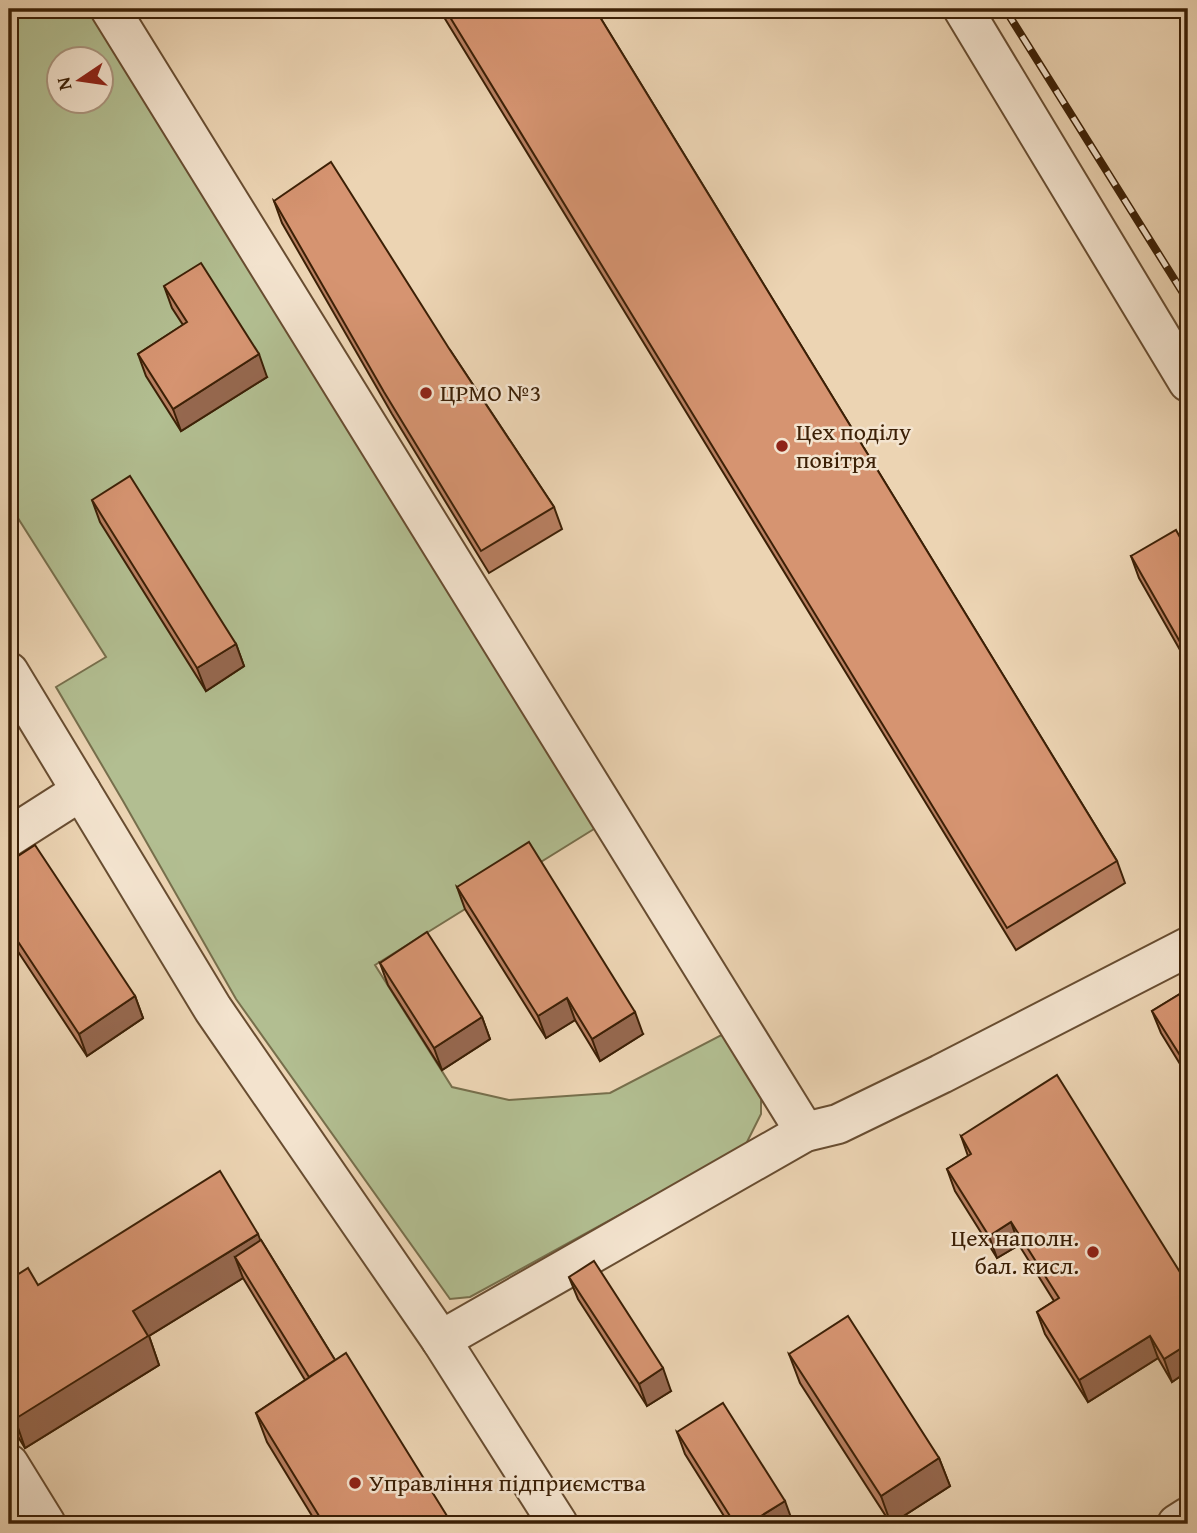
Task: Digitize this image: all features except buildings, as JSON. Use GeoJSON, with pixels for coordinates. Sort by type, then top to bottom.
{"type":"FeatureCollection","features":[{"type":"Feature","properties":{"kind":"street"},"geometry":{"type":"LineString","coordinates":[[110,9],[805,1132]]}},
{"type":"Feature","properties":{"kind":"street"},"geometry":{"type":"LineString","coordinates":[[963,9],[1188,382]]}},
{"type":"Feature","properties":{"kind":"street"},"geometry":{"type":"LineString","coordinates":[[9,672],[213,1009],[441,1340],[558,1524]]}},
{"type":"Feature","properties":{"kind":"street"},"geometry":{"type":"LineString","coordinates":[[9,837],[81,791]]}},
{"type":"Feature","properties":{"kind":"street"},"geometry":{"type":"LineString","coordinates":[[441,1340],[805,1132],[838,1124],[1188,947]]}},
{"type":"Feature","properties":{"kind":"street"},"geometry":{"type":"LineString","coordinates":[[9,1464],[46,1524]]}},
{"type":"Feature","properties":{"kind":"street"},"geometry":{"type":"LineString","coordinates":[[1177,1524],[1188,1517]]}},
{"type":"Feature","properties":{"kind":"green space"},"geometry":{"type":"Polygon","coordinates":[[[9,9],[94,9],[602,824],[375,965],[452,1087],[509,1100],[610,1093],[731,1030],[761,1086],[761,1114],[745,1146],[470,1297],[450,1299],[236,999],[56,687],[106,657],[9,504],[9,9]]]}},
{"type":"Feature","properties":{"kind":"railway"},"geometry":{"type":"LineString","coordinates":[[1005,9],[1188,301]]}},
{"type":"Feature","properties":{"kind":"place","name":"ЦРМО №3"},"geometry":{"type":"Point","coordinates":[426,393]}},
{"type":"Feature","properties":{"kind":"place","name":"Цех поділу повітря"},"geometry":{"type":"Point","coordinates":[782,446]}},
{"type":"Feature","properties":{"kind":"place","name":"Цех наполн. бал. кисл."},"geometry":{"type":"Point","coordinates":[1093,1252]}},
{"type":"Feature","properties":{"kind":"place","name":"Управління підприємства"},"geometry":{"type":"Point","coordinates":[355,1483]}}]}
